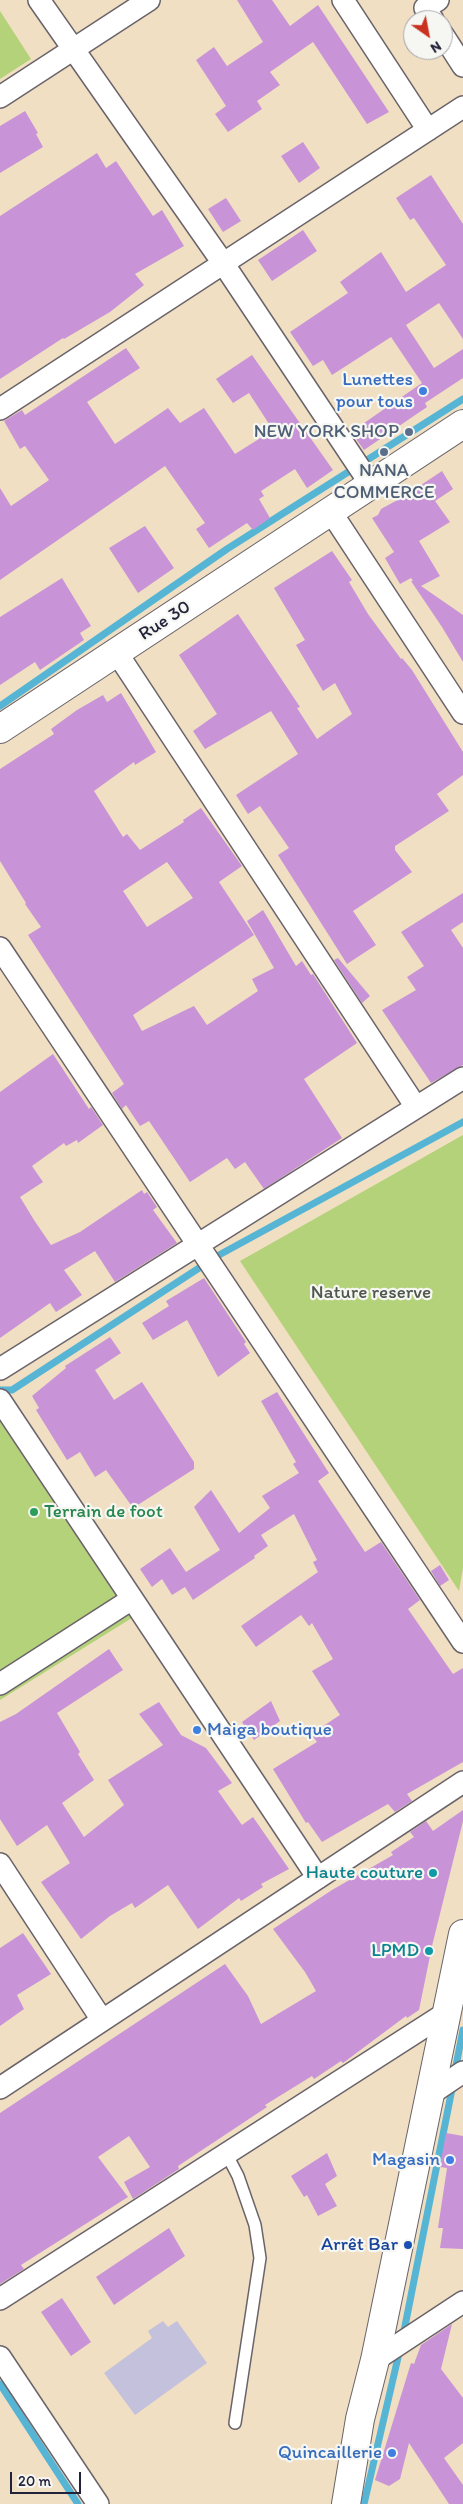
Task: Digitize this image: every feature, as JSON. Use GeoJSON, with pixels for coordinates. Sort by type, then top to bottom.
{"type":"FeatureCollection","features":[{"type":"Feature","properties":{"kind":"street"},"geometry":{"type":"LineString","coordinates":[[39,0],[223,263],[371,485]]}},
{"type":"Feature","properties":{"kind":"street"},"geometry":{"type":"LineString","coordinates":[[0,97],[148,0]]}},
{"type":"Feature","properties":{"kind":"street"},"geometry":{"type":"LineString","coordinates":[[343,0],[428,130]]}},
{"type":"Feature","properties":{"kind":"street"},"geometry":{"type":"LineString","coordinates":[[427,10],[426,8],[438,0]]}},
{"type":"Feature","properties":{"kind":"street"},"geometry":{"type":"LineString","coordinates":[[453,50],[463,66]]}},
{"type":"Feature","properties":{"kind":"street"},"geometry":{"type":"LineString","coordinates":[[0,409],[463,107]]}},
{"type":"Feature","properties":{"kind":"street","name":"Rue 30"},"geometry":{"type":"LineString","coordinates":[[1,727],[117,653],[463,424]]}},
{"type":"Feature","properties":{"kind":"street"},"geometry":{"type":"LineString","coordinates":[[330,512],[463,713]]}},
{"type":"Feature","properties":{"kind":"street"},"geometry":{"type":"LineString","coordinates":[[117,653],[416,1107]]}},
{"type":"Feature","properties":{"kind":"street"},"geometry":{"type":"LineString","coordinates":[[0,948],[463,1642]]}},
{"type":"Feature","properties":{"kind":"street"},"geometry":{"type":"LineString","coordinates":[[0,1369],[204,1254],[416,1107],[463,1078]]}},
{"type":"Feature","properties":{"kind":"street"},"geometry":{"type":"LineString","coordinates":[[0,1400],[318,1878]]}},
{"type":"Feature","properties":{"kind":"street"},"geometry":{"type":"LineString","coordinates":[[0,1684],[132,1599]]}},
{"type":"Feature","properties":{"kind":"street"},"geometry":{"type":"LineString","coordinates":[[0,2088],[463,1782]]}},
{"type":"Feature","properties":{"kind":"street"},"geometry":{"type":"LineString","coordinates":[[0,1864],[102,2020]]}},
{"type":"Feature","properties":{"kind":"street"},"geometry":{"type":"LineString","coordinates":[[346,2504],[360,2419],[375,2360],[432,2093],[463,1934]]}},
{"type":"Feature","properties":{"kind":"street"},"geometry":{"type":"LineString","coordinates":[[0,2299],[449,2011]]}},
{"type":"Feature","properties":{"kind":"street"},"geometry":{"type":"LineString","coordinates":[[432,2093],[463,2072]]}},
{"type":"Feature","properties":{"kind":"street"},"geometry":{"type":"LineString","coordinates":[[375,2360],[463,2302]]}},
{"type":"Feature","properties":{"kind":"street"},"geometry":{"type":"LineString","coordinates":[[0,2357],[93,2501]]}},
{"type":"Feature","properties":{"kind":"lane"},"geometry":{"type":"LineString","coordinates":[[226,2153],[238,2176],[255,2225],[260,2258],[235,2423]]}},
{"type":"Feature","properties":{"kind":"shaded area"},"geometry":{"type":"Polygon","coordinates":[[[163,2321],[168,2327],[177,2321],[207,2363],[135,2415],[104,2373],[152,2338],[148,2331],[163,2321]]]}},
{"type":"Feature","properties":{"kind":"green space"},"geometry":{"type":"Polygon","coordinates":[[[0,11],[31,59],[0,79],[0,11]]]}},
{"type":"Feature","properties":{"kind":"green space","name":"Nature reserve"},"geometry":{"type":"Polygon","coordinates":[[[463,1135],[463,1568],[459,1591],[240,1261],[463,1135]]]}},
{"type":"Feature","properties":{"kind":"green space","name":"Terrain de foot"},"geometry":{"type":"Polygon","coordinates":[[[0,1407],[135,1616],[0,1700],[0,1407]]]}},
{"type":"Feature","properties":{"kind":"building"},"geometry":{"type":"Polygon","coordinates":[[[237,0],[272,0],[290,26],[318,5],[389,112],[367,124],[313,42],[270,72],[280,85],[257,101],[262,109],[228,132],[215,114],[226,106],[196,60],[214,47],[227,66],[263,42],[237,0]]]}},
{"type":"Feature","properties":{"kind":"building"},"geometry":{"type":"Polygon","coordinates":[[[25,111],[38,133],[36,134],[43,147],[0,173],[0,126],[25,111]]]}},
{"type":"Feature","properties":{"kind":"building"},"geometry":{"type":"Polygon","coordinates":[[[303,142],[320,168],[299,183],[281,156],[303,142]]]}},
{"type":"Feature","properties":{"kind":"building"},"geometry":{"type":"Polygon","coordinates":[[[97,153],[106,168],[116,161],[153,216],[162,210],[184,246],[135,274],[144,285],[110,312],[63,338],[0,379],[0,216],[97,153]]]}},
{"type":"Feature","properties":{"kind":"building"},"geometry":{"type":"Polygon","coordinates":[[[431,175],[463,224],[463,339],[439,303],[406,325],[434,368],[463,349],[463,378],[425,403],[427,407],[364,450],[351,432],[422,383],[391,337],[332,375],[323,360],[313,366],[290,332],[348,293],[340,282],[381,252],[406,292],[446,265],[414,218],[410,220],[396,198],[431,175]]]}},
{"type":"Feature","properties":{"kind":"building"},"geometry":{"type":"Polygon","coordinates":[[[226,198],[241,221],[223,232],[208,209],[226,198]]]}},
{"type":"Feature","properties":{"kind":"building"},"geometry":{"type":"Polygon","coordinates":[[[303,230],[317,251],[272,281],[258,260],[303,230]]]}},
{"type":"Feature","properties":{"kind":"building"},"geometry":{"type":"Polygon","coordinates":[[[126,348],[140,368],[87,402],[115,444],[168,408],[180,423],[204,408],[235,454],[270,432],[268,429],[271,427],[249,393],[233,403],[216,379],[252,355],[333,470],[307,488],[295,469],[261,491],[264,496],[259,499],[270,518],[253,530],[247,523],[209,548],[196,529],[205,523],[165,466],[0,580],[0,488],[11,506],[49,480],[25,446],[20,449],[4,421],[22,410],[25,415],[126,348]]]}},
{"type":"Feature","properties":{"kind":"building"},"geometry":{"type":"Polygon","coordinates":[[[442,471],[453,489],[435,501],[450,522],[419,541],[440,576],[421,586],[463,615],[463,662],[411,581],[413,581],[411,578],[400,584],[385,558],[394,552],[372,518],[378,515],[381,509],[442,471]]]}},
{"type":"Feature","properties":{"kind":"building"},"geometry":{"type":"Polygon","coordinates":[[[145,526],[174,568],[138,593],[109,548],[145,526]]]}},
{"type":"Feature","properties":{"kind":"building"},"geometry":{"type":"Polygon","coordinates":[[[332,551],[352,580],[349,582],[368,614],[401,659],[412,670],[463,752],[463,775],[437,794],[449,811],[395,846],[395,850],[412,872],[353,911],[376,945],[347,964],[278,855],[289,848],[260,806],[248,814],[236,795],[298,754],[271,711],[205,749],[193,731],[217,714],[179,655],[238,614],[300,707],[297,708],[317,739],[352,714],[335,683],[323,691],[296,645],[305,640],[274,588],[332,551]]]}},
{"type":"Feature","properties":{"kind":"building"},"geometry":{"type":"Polygon","coordinates":[[[62,578],[91,626],[80,633],[84,640],[40,670],[35,662],[0,685],[0,617],[62,578]]]}},
{"type":"Feature","properties":{"kind":"building"},"geometry":{"type":"Polygon","coordinates":[[[121,693],[156,752],[135,765],[134,762],[94,791],[123,837],[127,834],[140,850],[184,822],[183,820],[201,808],[242,866],[219,882],[254,935],[133,1015],[142,1031],[194,1006],[207,1025],[258,991],[252,979],[274,968],[247,921],[263,910],[296,966],[302,961],[311,975],[313,974],[357,1043],[304,1079],[342,1138],[264,1189],[245,1162],[235,1169],[227,1158],[190,1182],[149,1121],[140,1126],[126,1105],[122,1109],[112,1093],[124,1084],[28,935],[41,927],[0,861],[0,769],[54,734],[51,729],[77,710],[103,695],[107,702],[121,693]],[[167,862],[123,891],[147,927],[193,898],[167,862]]]}},
{"type":"Feature","properties":{"kind":"building"},"geometry":{"type":"Polygon","coordinates":[[[463,893],[463,922],[451,930],[463,948],[463,1065],[431,1083],[382,1010],[416,990],[407,977],[424,966],[401,932],[463,893]]]}},
{"type":"Feature","properties":{"kind":"building"},"geometry":{"type":"Polygon","coordinates":[[[338,958],[370,996],[362,1003],[334,960],[338,958]]]}},
{"type":"Feature","properties":{"kind":"building"},"geometry":{"type":"Polygon","coordinates":[[[53,1054],[89,1109],[91,1107],[103,1125],[78,1143],[77,1140],[66,1146],[64,1143],[32,1166],[43,1182],[20,1197],[34,1220],[51,1245],[80,1232],[142,1190],[144,1194],[147,1192],[157,1207],[153,1210],[177,1243],[115,1282],[95,1251],[64,1270],[82,1295],[56,1312],[50,1303],[0,1338],[0,1092],[53,1054]]]}},
{"type":"Feature","properties":{"kind":"building"},"geometry":{"type":"Polygon","coordinates":[[[204,1278],[246,1342],[244,1344],[250,1353],[218,1377],[187,1320],[153,1340],[142,1323],[169,1306],[166,1301],[204,1278]]]}},
{"type":"Feature","properties":{"kind":"building"},"geometry":{"type":"Polygon","coordinates":[[[110,1337],[121,1353],[95,1370],[114,1400],[142,1382],[194,1462],[194,1469],[133,1508],[106,1470],[95,1477],[80,1452],[67,1460],[36,1410],[39,1408],[32,1396],[66,1368],[65,1366],[110,1337]]]}},
{"type":"Feature","properties":{"kind":"building"},"geometry":{"type":"Polygon","coordinates":[[[277,1392],[329,1473],[318,1481],[365,1552],[381,1542],[420,1600],[408,1609],[453,1674],[463,1668],[463,1762],[407,1794],[412,1801],[395,1812],[388,1804],[322,1842],[308,1822],[306,1823],[273,1769],[317,1742],[311,1734],[340,1715],[312,1671],[333,1659],[312,1623],[309,1626],[301,1615],[256,1647],[241,1626],[318,1572],[313,1562],[317,1560],[294,1514],[261,1535],[268,1546],[254,1556],[255,1558],[193,1600],[185,1587],[172,1595],[162,1579],[152,1587],[140,1569],[170,1548],[186,1572],[220,1550],[194,1507],[211,1490],[239,1533],[270,1508],[262,1496],[299,1473],[293,1464],[296,1462],[261,1401],[277,1392]]]}},
{"type":"Feature","properties":{"kind":"building"},"geometry":{"type":"Polygon","coordinates":[[[440,1565],[449,1580],[440,1586],[431,1571],[440,1565]]]}},
{"type":"Feature","properties":{"kind":"building"},"geometry":{"type":"Polygon","coordinates":[[[109,1649],[123,1670],[57,1713],[94,1780],[62,1803],[84,1837],[124,1805],[108,1780],[163,1745],[139,1714],[159,1702],[181,1735],[206,1748],[232,1783],[218,1791],[242,1825],[253,1817],[289,1869],[261,1884],[263,1887],[241,1901],[239,1898],[198,1929],[168,1885],[135,1908],[132,1903],[110,1916],[81,1939],[41,1882],[70,1863],[47,1825],[17,1846],[0,1819],[0,1722],[16,1714],[109,1649]]]}},
{"type":"Feature","properties":{"kind":"building"},"geometry":{"type":"Polygon","coordinates":[[[271,1701],[280,1721],[254,1740],[242,1722],[271,1701]]]}},
{"type":"Feature","properties":{"kind":"building"},"geometry":{"type":"Polygon","coordinates":[[[463,1810],[463,1821],[432,1946],[419,2010],[407,2018],[406,2016],[343,2063],[341,2061],[314,2079],[312,2076],[265,2105],[267,2107],[178,2166],[179,2169],[133,2199],[124,2182],[150,2167],[129,2136],[98,2157],[128,2197],[21,2265],[24,2269],[0,2284],[0,2113],[225,1964],[248,1996],[261,2024],[316,1991],[305,1972],[273,1929],[332,1890],[393,1855],[391,1852],[414,1837],[410,1832],[426,1821],[433,1831],[463,1810]]]}},
{"type":"Feature","properties":{"kind":"building"},"geometry":{"type":"Polygon","coordinates":[[[23,1933],[51,1974],[17,1995],[24,2009],[0,2026],[0,1948],[23,1933]]]}},
{"type":"Feature","properties":{"kind":"building"},"geometry":{"type":"Polygon","coordinates":[[[446,2133],[463,2136],[463,2249],[440,2248],[443,2228],[438,2228],[447,2168],[440,2167],[446,2133]]]}},
{"type":"Feature","properties":{"kind":"building"},"geometry":{"type":"Polygon","coordinates":[[[327,2153],[337,2176],[325,2184],[337,2206],[318,2216],[307,2195],[304,2197],[291,2176],[327,2153]]]}},
{"type":"Feature","properties":{"kind":"building"},"geometry":{"type":"Polygon","coordinates":[[[169,2228],[185,2256],[114,2305],[96,2277],[169,2228]]]}},
{"type":"Feature","properties":{"kind":"building"},"geometry":{"type":"Polygon","coordinates":[[[62,2298],[91,2342],[71,2356],[41,2312],[62,2298]]]}},
{"type":"Feature","properties":{"kind":"building"},"geometry":{"type":"Polygon","coordinates":[[[452,2324],[441,2369],[463,2398],[463,2443],[444,2458],[463,2485],[463,2504],[449,2504],[409,2443],[400,2479],[389,2486],[375,2480],[411,2363],[414,2364],[421,2345],[452,2324]]]}},
{"type":"Feature","properties":{"kind":"waterway"},"geometry":{"type":"LineString","coordinates":[[0,706],[227,549],[463,399]]}},
{"type":"Feature","properties":{"kind":"waterway"},"geometry":{"type":"LineString","coordinates":[[0,1390],[12,1390],[219,1255],[463,1122]]}},
{"type":"Feature","properties":{"kind":"waterway"},"geometry":{"type":"LineString","coordinates":[[455,2071],[463,2030]]}},
{"type":"Feature","properties":{"kind":"waterway"},"geometry":{"type":"LineString","coordinates":[[403,2336],[453,2084]]}},
{"type":"Feature","properties":{"kind":"waterway"},"geometry":{"type":"LineString","coordinates":[[364,2504],[400,2349]]}},
{"type":"Feature","properties":{"kind":"waterway"},"geometry":{"type":"LineString","coordinates":[[0,2384],[78,2504]]}},
{"type":"Feature","properties":{"kind":"place","name":"Lunettes pour tous"},"geometry":{"type":"Point","coordinates":[423,391]}},
{"type":"Feature","properties":{"kind":"place","name":"NEW YORK SHOP"},"geometry":{"type":"Point","coordinates":[409,432]}},
{"type":"Feature","properties":{"kind":"place","name":"NANA COMMERCE"},"geometry":{"type":"Point","coordinates":[384,452]}},
{"type":"Feature","properties":{"kind":"place","name":"Terrain de foot"},"geometry":{"type":"Point","coordinates":[34,1512]}},
{"type":"Feature","properties":{"kind":"place","name":"Maiga boutique"},"geometry":{"type":"Point","coordinates":[197,1730]}},
{"type":"Feature","properties":{"kind":"place","name":"Haute couture"},"geometry":{"type":"Point","coordinates":[433,1873]}},
{"type":"Feature","properties":{"kind":"place","name":"LPMD"},"geometry":{"type":"Point","coordinates":[429,1951]}},
{"type":"Feature","properties":{"kind":"place","name":"Magasin"},"geometry":{"type":"Point","coordinates":[450,2160]}},
{"type":"Feature","properties":{"kind":"place","name":"Arrêt Bar"},"geometry":{"type":"Point","coordinates":[408,2245]}},
{"type":"Feature","properties":{"kind":"place","name":"Quincaillerie"},"geometry":{"type":"Point","coordinates":[392,2453]}}]}
